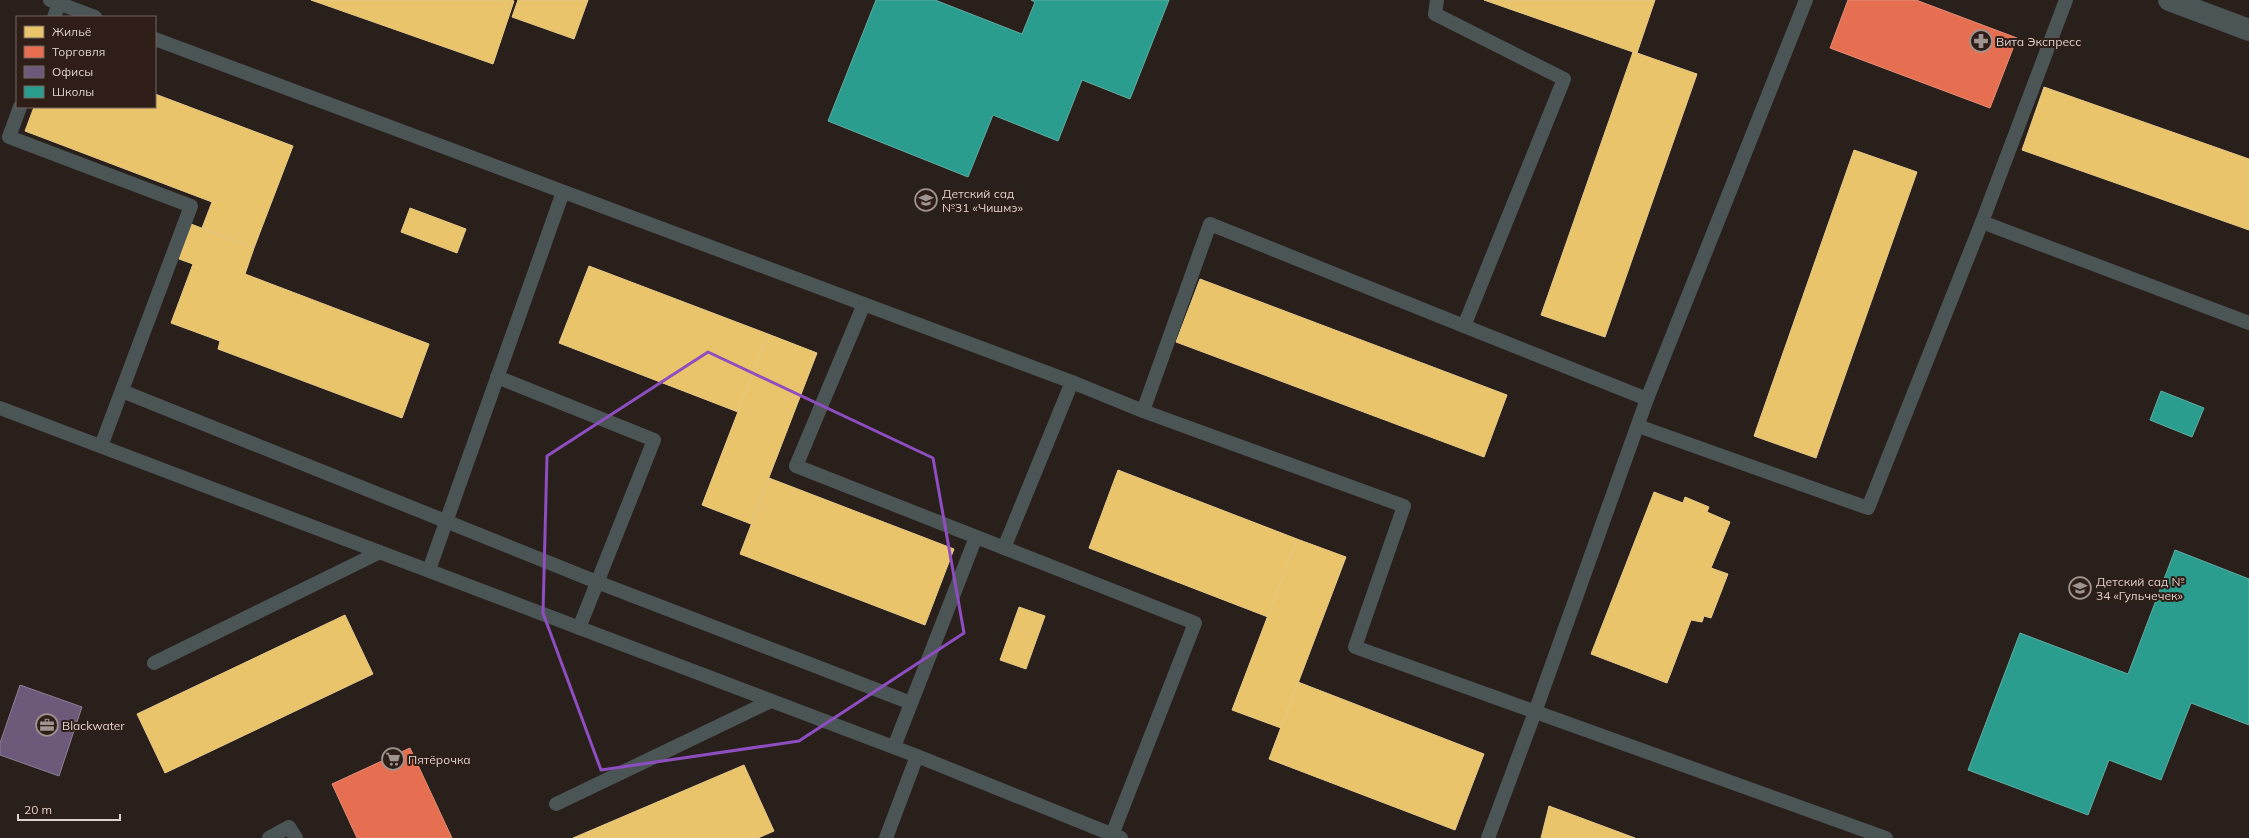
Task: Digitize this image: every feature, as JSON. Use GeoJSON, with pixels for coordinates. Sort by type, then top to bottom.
{"type":"FeatureCollection","features":[{"type":"Feature","properties":{"kind":"street"},"geometry":{"type":"LineString","coordinates":[[2170,0],[2249,30]]}},
{"type":"Feature","properties":{"kind":"lane"},"geometry":{"type":"LineString","coordinates":[[1437,0],[1435,14],[1564,79],[1464,326]]}},
{"type":"Feature","properties":{"kind":"lane"},"geometry":{"type":"LineString","coordinates":[[1488,838],[1535,712],[1647,399],[1806,0]]}},
{"type":"Feature","properties":{"kind":"lane"},"geometry":{"type":"LineString","coordinates":[[1638,426],[1868,508],[1982,222],[2066,0]]}},
{"type":"Feature","properties":{"kind":"lane"},"geometry":{"type":"LineString","coordinates":[[54,16],[55,2],[92,16]]}},
{"type":"Feature","properties":{"kind":"lane"},"geometry":{"type":"LineString","coordinates":[[156,39],[1072,382],[1143,411],[1404,506],[1355,646],[1877,837]]}},
{"type":"Feature","properties":{"kind":"lane"},"geometry":{"type":"LineString","coordinates":[[20,108],[9,137],[191,206],[101,446]]}},
{"type":"Feature","properties":{"kind":"lane"},"geometry":{"type":"LineString","coordinates":[[429,570],[563,192]]}},
{"type":"Feature","properties":{"kind":"lane"},"geometry":{"type":"LineString","coordinates":[[1982,222],[2249,323]]}},
{"type":"Feature","properties":{"kind":"lane"},"geometry":{"type":"LineString","coordinates":[[1143,411],[1210,224],[1647,399]]}},
{"type":"Feature","properties":{"kind":"lane"},"geometry":{"type":"LineString","coordinates":[[0,408],[894,747],[1116,836],[1194,623],[796,466],[864,304]]}},
{"type":"Feature","properties":{"kind":"lane"},"geometry":{"type":"LineString","coordinates":[[497,377],[654,440],[578,628]]}},
{"type":"Feature","properties":{"kind":"lane"},"geometry":{"type":"LineString","coordinates":[[1004,548],[1072,382]]}},
{"type":"Feature","properties":{"kind":"lane"},"geometry":{"type":"LineString","coordinates":[[122,391],[597,582],[911,703]]}},
{"type":"Feature","properties":{"kind":"lane"},"geometry":{"type":"LineString","coordinates":[[894,747],[976,537]]}},
{"type":"Feature","properties":{"kind":"lane"},"geometry":{"type":"LineString","coordinates":[[154,663],[380,552]]}},
{"type":"Feature","properties":{"kind":"lane"},"geometry":{"type":"LineString","coordinates":[[556,804],[771,701]]}},
{"type":"Feature","properties":{"kind":"lane"},"geometry":{"type":"LineString","coordinates":[[886,838],[917,756]]}},
{"type":"Feature","properties":{"kind":"lane"},"geometry":{"type":"LineString","coordinates":[[269,838],[289,827],[296,838]]}},
{"type":"Feature","properties":{"kind":"highlighted area"},"geometry":{"type":"Polygon","coordinates":[[[708,352],[933,458],[964,633],[799,741],[601,770],[543,613],[547,456],[708,352]]]}},
{"type":"Feature","properties":{"kind":"building: Жильё"},"geometry":{"type":"Polygon","coordinates":[[[311,0],[511,0],[514,1],[493,64],[311,0]]]}},
{"type":"Feature","properties":{"kind":"building: Жильё"},"geometry":{"type":"Polygon","coordinates":[[[518,0],[588,0],[574,39],[512,17],[518,0]]]}},
{"type":"Feature","properties":{"kind":"building: Жильё"},"geometry":{"type":"Polygon","coordinates":[[[1484,0],[1655,0],[1637,53],[1697,74],[1605,337],[1541,315],[1633,52],[1484,0]]]}},
{"type":"Feature","properties":{"kind":"building: Жильё"},"geometry":{"type":"Polygon","coordinates":[[[2044,87],[2249,159],[2249,230],[2022,150],[2044,87]]]}},
{"type":"Feature","properties":{"kind":"building: Жильё"},"geometry":{"type":"Polygon","coordinates":[[[156,94],[293,146],[254,248],[202,228],[212,202],[25,131],[34,108],[156,108],[156,94]]]}},
{"type":"Feature","properties":{"kind":"building: Жильё"},"geometry":{"type":"Polygon","coordinates":[[[1854,150],[1917,172],[1816,458],[1754,436],[1854,150]]]}},
{"type":"Feature","properties":{"kind":"building: Жильё"},"geometry":{"type":"Polygon","coordinates":[[[410,208],[466,229],[457,253],[401,232],[410,208]]]}},
{"type":"Feature","properties":{"kind":"building: Жильё"},"geometry":{"type":"Polygon","coordinates":[[[191,224],[254,248],[245,274],[429,344],[402,418],[218,349],[220,341],[171,323],[193,264],[179,259],[191,224]]]}},
{"type":"Feature","properties":{"kind":"building: Жильё"},"geometry":{"type":"Polygon","coordinates":[[[589,266],[768,334],[738,412],[559,343],[589,266]]]}},
{"type":"Feature","properties":{"kind":"building: Жильё"},"geometry":{"type":"Polygon","coordinates":[[[1200,279],[1507,395],[1484,457],[1176,342],[1200,279]]]}},
{"type":"Feature","properties":{"kind":"building: Жильё"},"geometry":{"type":"Polygon","coordinates":[[[768,334],[817,353],[751,524],[702,505],[768,334]]]}},
{"type":"Feature","properties":{"kind":"building: Жильё"},"geometry":{"type":"Polygon","coordinates":[[[1118,470],[1297,539],[1268,617],[1089,548],[1118,470]]]}},
{"type":"Feature","properties":{"kind":"building: Жильё"},"geometry":{"type":"Polygon","coordinates":[[[769,478],[954,549],[925,625],[740,554],[769,478]]]}},
{"type":"Feature","properties":{"kind":"building: Жильё"},"geometry":{"type":"Polygon","coordinates":[[[1654,492],[1683,503],[1685,497],[1709,507],[1707,512],[1730,522],[1711,568],[1728,574],[1711,618],[1704,616],[1702,622],[1691,620],[1667,683],[1591,654],[1654,492]]]}},
{"type":"Feature","properties":{"kind":"building: Жильё"},"geometry":{"type":"Polygon","coordinates":[[[1297,539],[1346,557],[1281,728],[1232,710],[1297,539]]]}},
{"type":"Feature","properties":{"kind":"building: Жильё"},"geometry":{"type":"Polygon","coordinates":[[[1019,607],[1045,616],[1026,669],[1000,660],[1019,607]]]}},
{"type":"Feature","properties":{"kind":"building: Жильё"},"geometry":{"type":"Polygon","coordinates":[[[345,615],[373,674],[165,773],[137,714],[345,615]]]}},
{"type":"Feature","properties":{"kind":"building: Жильё"},"geometry":{"type":"Polygon","coordinates":[[[1298,682],[1484,754],[1455,830],[1269,759],[1298,682]]]}},
{"type":"Feature","properties":{"kind":"building: Жильё"},"geometry":{"type":"Polygon","coordinates":[[[744,765],[774,831],[758,838],[573,838],[744,765]]]}},
{"type":"Feature","properties":{"kind":"building: Жильё"},"geometry":{"type":"Polygon","coordinates":[[[1549,806],[1635,838],[1541,838],[1549,806]]]}},
{"type":"Feature","properties":{"kind":"building: Торговля"},"geometry":{"type":"Polygon","coordinates":[[[1848,0],[1916,0],[2017,38],[1990,108],[1830,48],[1848,0]]]}},
{"type":"Feature","properties":{"kind":"building: Торговля"},"geometry":{"type":"Polygon","coordinates":[[[410,748],[452,838],[357,838],[332,784],[410,748]]]}},
{"type":"Feature","properties":{"kind":"building: Офисы"},"geometry":{"type":"Polygon","coordinates":[[[20,685],[82,707],[59,776],[0,755],[0,743],[20,685]]]}},
{"type":"Feature","properties":{"kind":"building: Школы"},"geometry":{"type":"Polygon","coordinates":[[[876,0],[935,0],[1022,34],[1035,2],[1031,0],[1169,0],[1130,99],[1082,80],[1058,141],[993,115],[968,177],[828,121],[876,0]]]}},
{"type":"Feature","properties":{"kind":"building: Школы"},"geometry":{"type":"Polygon","coordinates":[[[2161,391],[2204,408],[2192,437],[2150,420],[2161,391]]]}},
{"type":"Feature","properties":{"kind":"building: Школы"},"geometry":{"type":"Polygon","coordinates":[[[2175,550],[2249,579],[2249,725],[2191,703],[2161,780],[2109,760],[2088,815],[1968,770],[2020,633],[2128,674],[2175,550]]]}},
{"type":"Feature","properties":{"kind":"place","name":"Вита Экспресс"},"geometry":{"type":"Point","coordinates":[1981,41]}},
{"type":"Feature","properties":{"kind":"place","name":"Детский сад №31 «Чишмэ»"},"geometry":{"type":"Point","coordinates":[926,200]}},
{"type":"Feature","properties":{"kind":"place","name":"Детский сад № 34 «Гульчечек»"},"geometry":{"type":"Point","coordinates":[2080,588]}},
{"type":"Feature","properties":{"kind":"place","name":"Blackwater"},"geometry":{"type":"Point","coordinates":[47,725]}},
{"type":"Feature","properties":{"kind":"place","name":"Пятёрочка"},"geometry":{"type":"Point","coordinates":[393,759]}}]}
